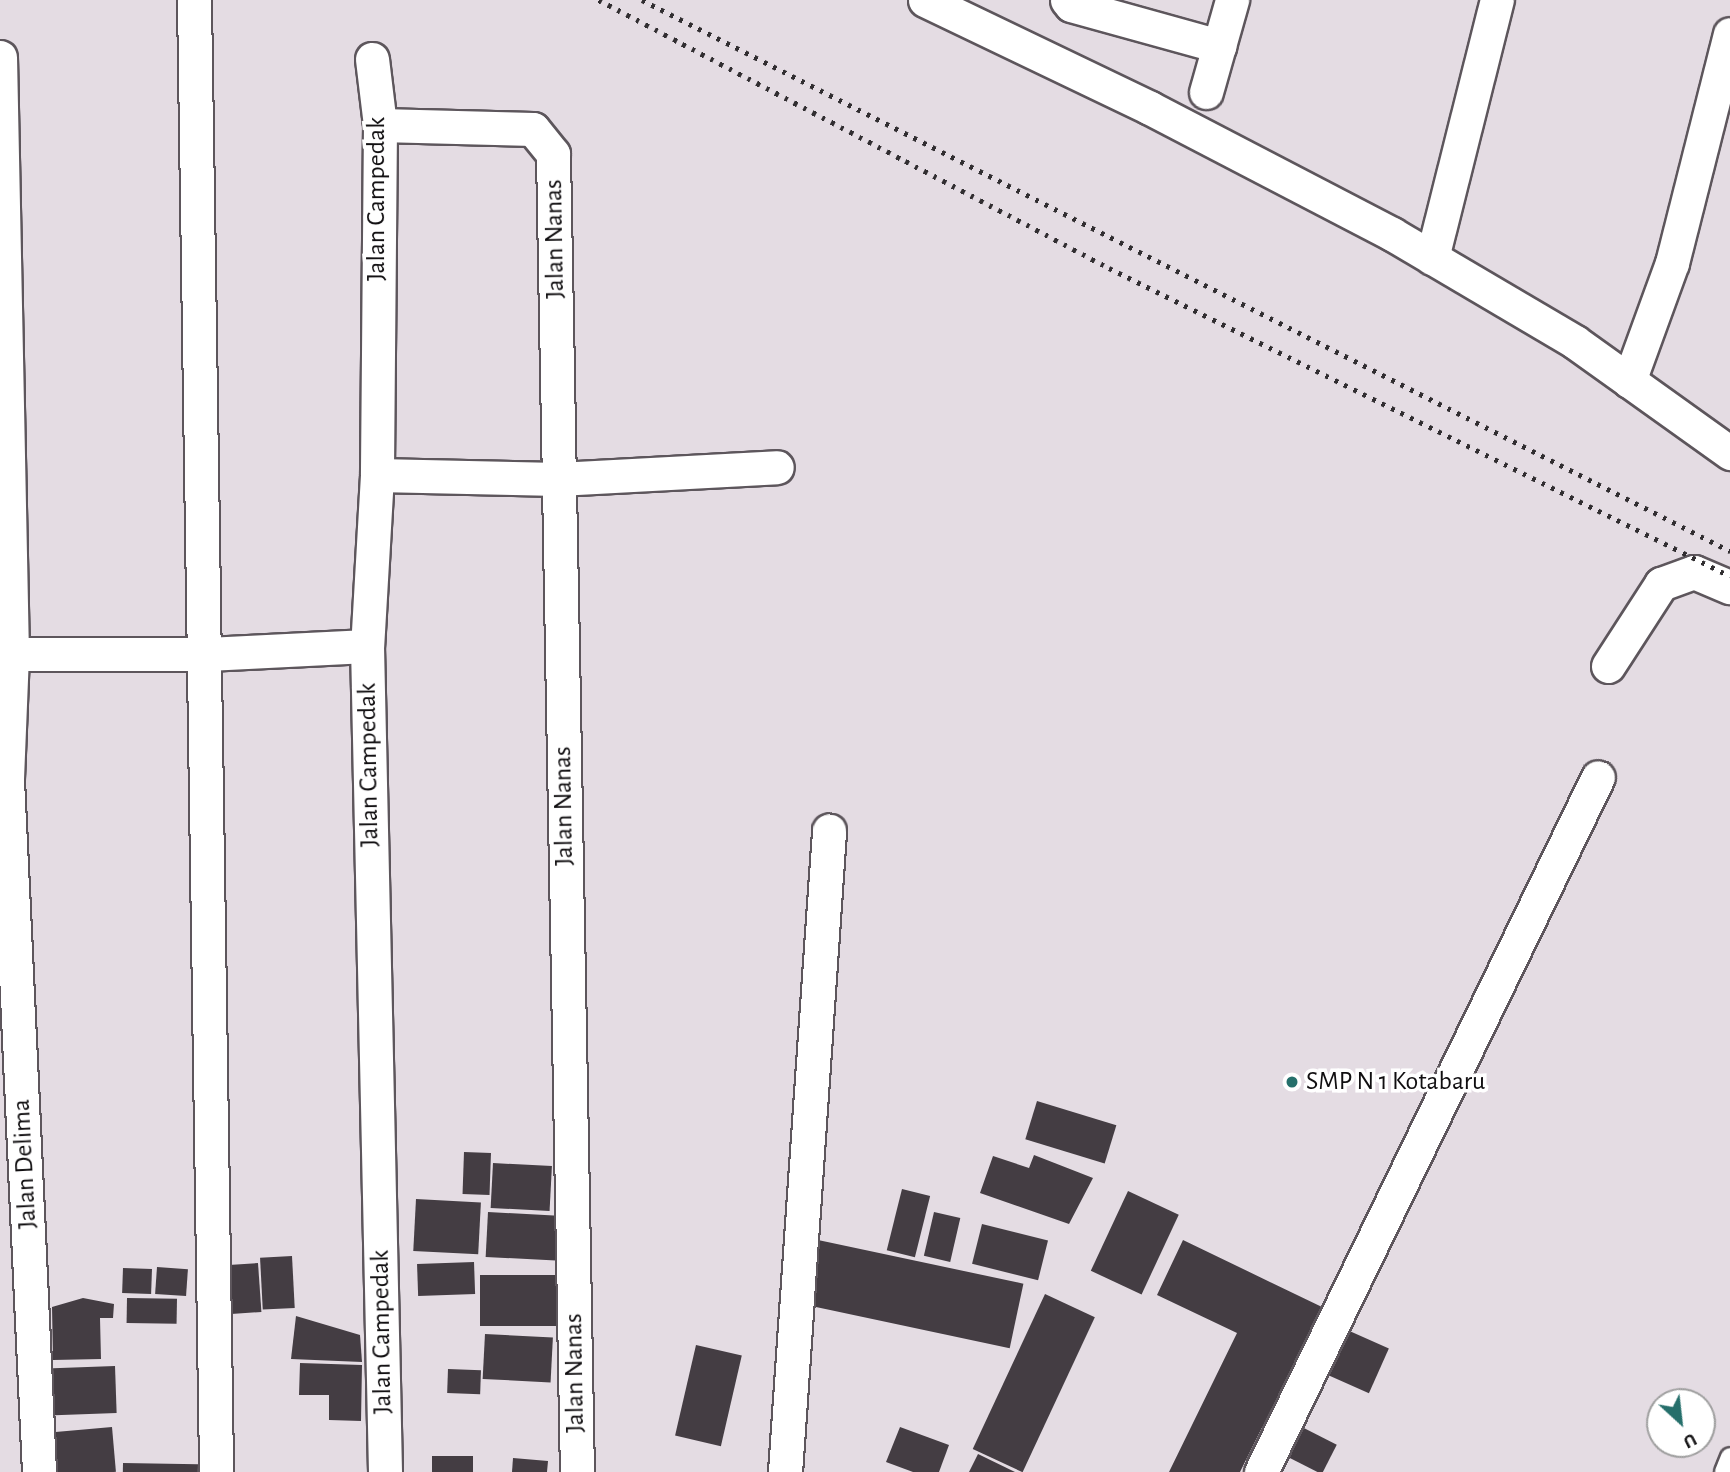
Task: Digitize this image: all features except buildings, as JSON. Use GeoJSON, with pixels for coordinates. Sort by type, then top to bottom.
{"type":"FeatureCollection","features":[{"type":"Feature","properties":{"kind":"street"},"geometry":{"type":"LineString","coordinates":[[194,0],[207,654],[216,1472]]}},
{"type":"Feature","properties":{"kind":"street"},"geometry":{"type":"LineString","coordinates":[[925,0],[1150,108],[1432,258],[1575,342],[1730,453]]}},
{"type":"Feature","properties":{"kind":"street"},"geometry":{"type":"LineString","coordinates":[[1067,0],[1071,5],[1219,46]]}},
{"type":"Feature","properties":{"kind":"street"},"geometry":{"type":"LineString","coordinates":[[1206,92],[1232,0]]}},
{"type":"Feature","properties":{"kind":"street"},"geometry":{"type":"LineString","coordinates":[[1432,258],[1497,0]]}},
{"type":"Feature","properties":{"kind":"street"},"geometry":{"type":"LineString","coordinates":[[1629,381],[1672,263],[1730,34]]}},
{"type":"Feature","properties":{"kind":"street","name":"Jalan Delima"},"geometry":{"type":"LineString","coordinates":[[0,57],[12,654],[4,780],[39,1472]]}},
{"type":"Feature","properties":{"kind":"street","name":"Jalan Campedak"},"geometry":{"type":"LineString","coordinates":[[372,59],[380,125],[377,475],[367,646],[385,1472]]}},
{"type":"Feature","properties":{"kind":"street","name":"Jalan Nanas"},"geometry":{"type":"LineString","coordinates":[[380,125],[533,130],[546,142],[555,176],[558,479],[577,1472]]}},
{"type":"Feature","properties":{"kind":"street"},"geometry":{"type":"LineString","coordinates":[[377,475],[558,479],[777,467]]}},
{"type":"Feature","properties":{"kind":"street"},"geometry":{"type":"LineString","coordinates":[[1608,666],[1661,584],[1694,572],[1730,587]]}},
{"type":"Feature","properties":{"kind":"street"},"geometry":{"type":"LineString","coordinates":[[12,654],[207,654],[367,646]]}},
{"type":"Feature","properties":{"kind":"street"},"geometry":{"type":"LineString","coordinates":[[1261,1472],[1598,778]]}},
{"type":"Feature","properties":{"kind":"street"},"geometry":{"type":"LineString","coordinates":[[785,1472],[829,831]]}},
{"type":"Feature","properties":{"kind":"lane"},"geometry":{"type":"LineString","coordinates":[[1724,1472],[1730,1457]]}},
{"type":"Feature","properties":{"kind":"railway"},"geometry":{"type":"LineString","coordinates":[[599,0],[1109,268],[1730,576]]}},
{"type":"Feature","properties":{"kind":"railway"},"geometry":{"type":"LineString","coordinates":[[642,0],[1730,551]]}},
{"type":"Feature","properties":{"kind":"place","name":"SMP N 1 Kotabaru"},"geometry":{"type":"Point","coordinates":[1292,1082]}}]}
